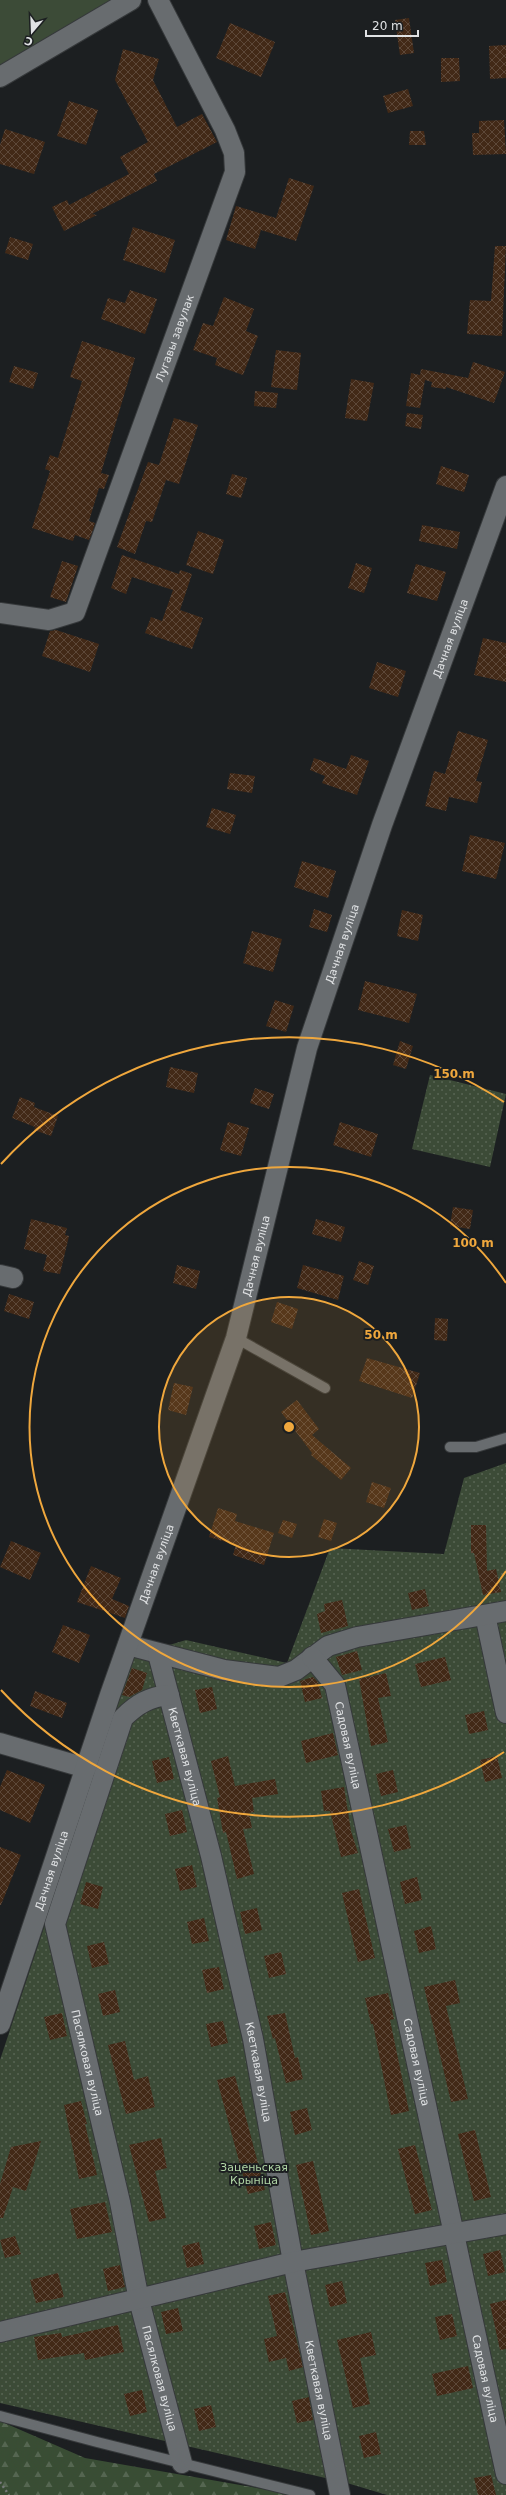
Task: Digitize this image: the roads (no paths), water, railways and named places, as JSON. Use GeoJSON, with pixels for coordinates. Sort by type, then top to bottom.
{"type":"FeatureCollection","features":[{"type":"Feature","properties":{"kind":"street"},"geometry":{"type":"LineString","coordinates":[[0,77],[131,0]]}},
{"type":"Feature","properties":{"kind":"street","name":"Лугавы завулак"},"geometry":{"type":"LineString","coordinates":[[0,613],[49,620],[75,612],[235,172],[234,153],[225,130],[158,0]]}},
{"type":"Feature","properties":{"kind":"street","name":"Дачная вуліца"},"geometry":{"type":"LineString","coordinates":[[0,2024],[128,1645],[236,1338],[307,1048],[382,825],[506,486]]}},
{"type":"Feature","properties":{"kind":"street"},"geometry":{"type":"LineString","coordinates":[[128,1645],[224,1670],[279,1677],[296,1670],[328,1646],[357,1637],[506,1611]]}},
{"type":"Feature","properties":{"kind":"street"},"geometry":{"type":"LineString","coordinates":[[485,1615],[506,1714]]}},
{"type":"Feature","properties":{"kind":"street","name":"Кветкавая вуліца"},"geometry":{"type":"LineString","coordinates":[[158,1654],[211,1856],[253,2039],[293,2262],[340,2495]]}},
{"type":"Feature","properties":{"kind":"street","name":"Садовая вуліца"},"geometry":{"type":"LineString","coordinates":[[312,1657],[335,1685],[506,2474]]}},
{"type":"Feature","properties":{"kind":"street","name":"Пасялковая вуліца"},"geometry":{"type":"LineString","coordinates":[[169,1695],[152,1697],[134,1707],[123,1718],[55,1924],[120,2202],[139,2300],[182,2464]]}},
{"type":"Feature","properties":{"kind":"street"},"geometry":{"type":"LineString","coordinates":[[0,1743],[86,1768]]}},
{"type":"Feature","properties":{"kind":"street"},"geometry":{"type":"LineString","coordinates":[[0,2332],[293,2262],[454,2235],[506,2224]]}},
{"type":"Feature","properties":{"kind":"lane"},"geometry":{"type":"LineString","coordinates":[[236,1338],[325,1388]]}},
{"type":"Feature","properties":{"kind":"lane"},"geometry":{"type":"LineString","coordinates":[[450,1447],[476,1446],[506,1438]]}},
{"type":"Feature","properties":{"kind":"lane"},"geometry":{"type":"LineString","coordinates":[[0,2416],[182,2464],[310,2495]]}},
{"type":"Feature","properties":{"kind":"park label","name":"Заценьская Крыніца"},"geometry":{"type":"Point","coordinates":[254,2173]}}]}
